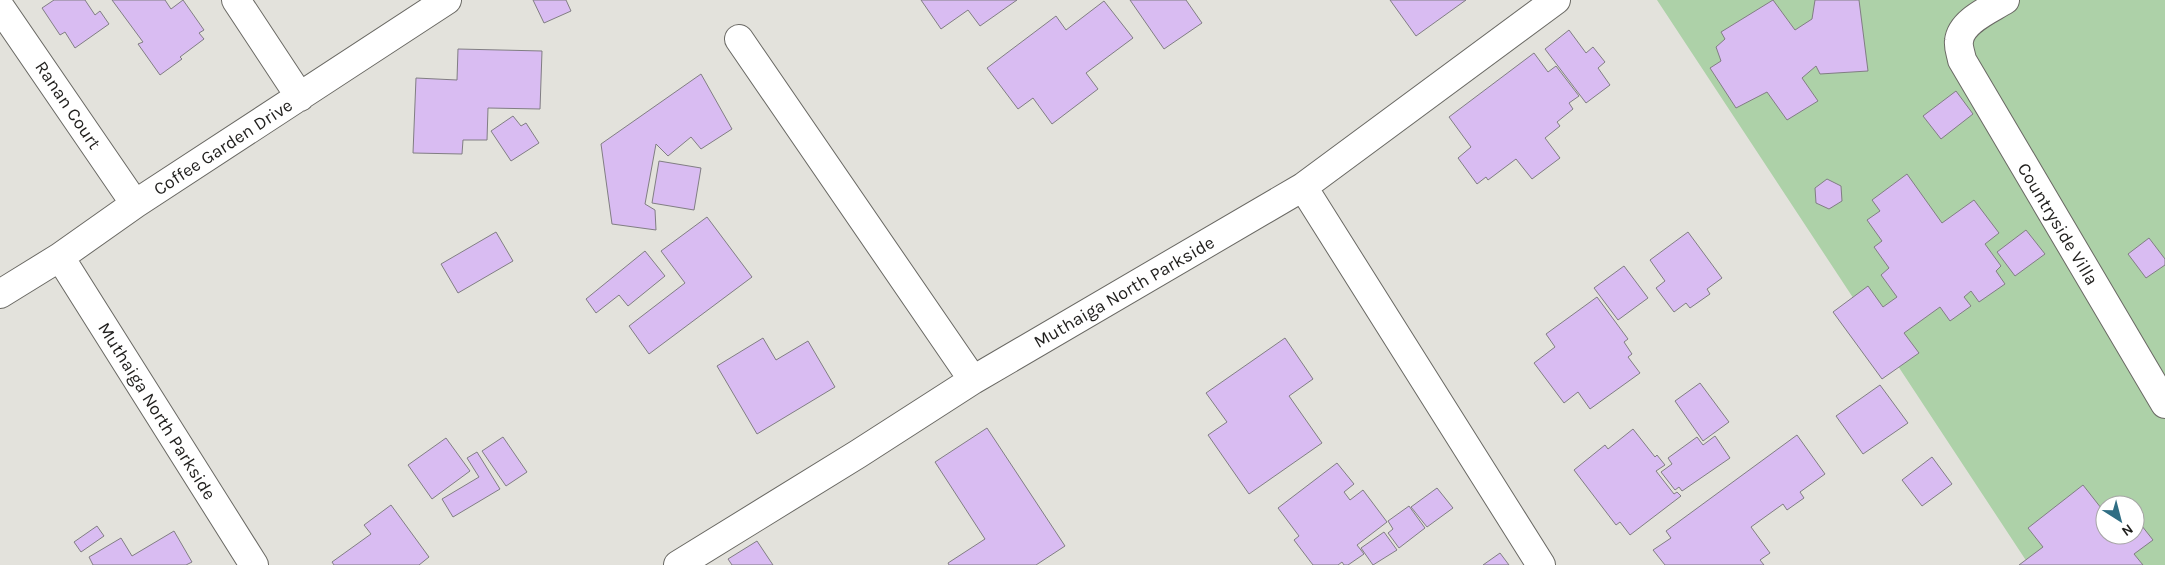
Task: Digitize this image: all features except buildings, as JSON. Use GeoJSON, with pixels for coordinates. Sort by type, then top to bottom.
{"type":"FeatureCollection","features":[{"type":"Feature","properties":{"kind":"street"},"geometry":{"type":"LineString","coordinates":[[236,0],[300,97]]}},
{"type":"Feature","properties":{"kind":"street","name":"Coffee Garden Drive"},"geometry":{"type":"LineString","coordinates":[[0,294],[60,258],[135,204],[447,0]]}},
{"type":"Feature","properties":{"kind":"street","name":"Muthaiga North Parkside"},"geometry":{"type":"LineString","coordinates":[[678,565],[858,454],[973,380],[1303,187],[1556,0]]}},
{"type":"Feature","properties":{"kind":"street","name":"Countryside Villa"},"geometry":{"type":"LineString","coordinates":[[2005,0],[1968,24],[1962,32],[1959,41],[1962,60],[2165,404]]}},
{"type":"Feature","properties":{"kind":"street","name":"Ranan Court"},"geometry":{"type":"LineString","coordinates":[[0,7],[135,204]]}},
{"type":"Feature","properties":{"kind":"street"},"geometry":{"type":"LineString","coordinates":[[739,39],[973,380]]}},
{"type":"Feature","properties":{"kind":"street"},"geometry":{"type":"LineString","coordinates":[[1303,187],[1541,565]]}},
{"type":"Feature","properties":{"kind":"street","name":"Muthaiga North Parkside"},"geometry":{"type":"LineString","coordinates":[[60,258],[254,565]]}},
{"type":"Feature","properties":{"kind":"green space"},"geometry":{"type":"Polygon","coordinates":[[[1657,0],[2165,0],[2165,565],[2029,565],[1657,0]]]}}]}
